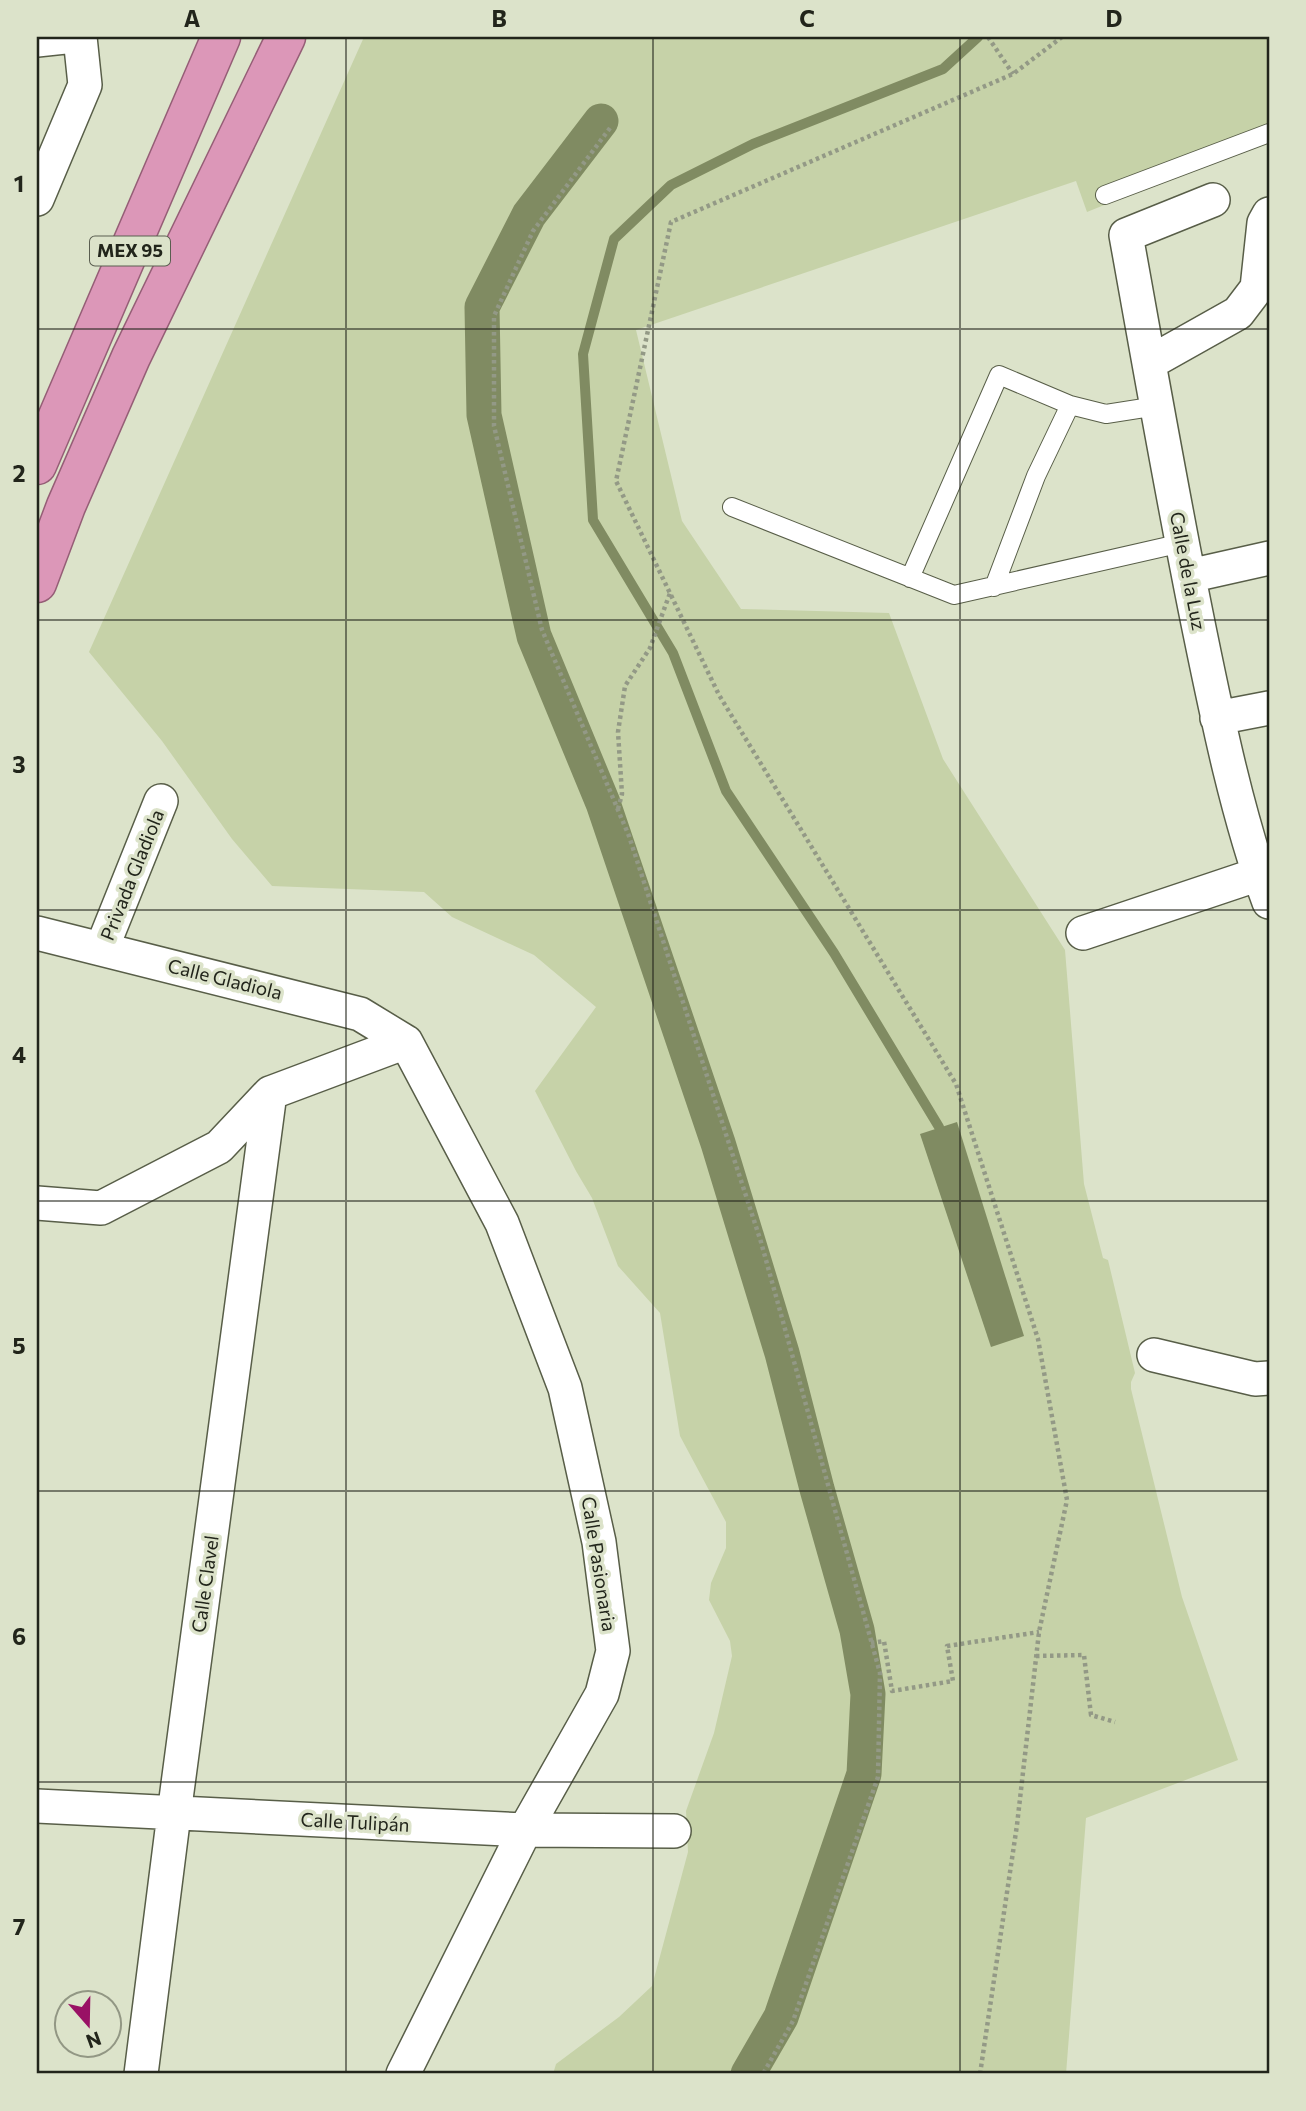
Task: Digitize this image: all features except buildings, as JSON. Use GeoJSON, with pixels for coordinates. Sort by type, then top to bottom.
{"type":"FeatureCollection","features":[{"type":"Feature","properties":{"kind":"highway","name":"MEX 95"},"geometry":{"type":"LineString","coordinates":[[37,464],[221,37]]}},
{"type":"Feature","properties":{"kind":"highway","name":"MEX 95"},"geometry":{"type":"LineString","coordinates":[[37,583],[66,506],[131,357],[286,37]]}},
{"type":"Feature","properties":{"kind":"street"},"geometry":{"type":"LineString","coordinates":[[37,40],[65,37]]}},
{"type":"Feature","properties":{"kind":"street"},"geometry":{"type":"LineString","coordinates":[[37,199],[85,85],[80,37]]}},
{"type":"Feature","properties":{"kind":"street","name":"Calle de la Luz"},"geometry":{"type":"LineString","coordinates":[[1213,200],[1126,235],[1217,718],[1264,888]]}},
{"type":"Feature","properties":{"kind":"street"},"geometry":{"type":"LineString","coordinates":[[1149,363],[1238,313],[1257,288],[1264,223],[1269,214]]}},
{"type":"Feature","properties":{"kind":"street"},"geometry":{"type":"LineString","coordinates":[[1189,576],[1269,558]]}},
{"type":"Feature","properties":{"kind":"street"},"geometry":{"type":"LineString","coordinates":[[1217,718],[1269,708]]}},
{"type":"Feature","properties":{"kind":"street","name":"Privada Gladiola"},"geometry":{"type":"LineString","coordinates":[[102,948],[161,801]]}},
{"type":"Feature","properties":{"kind":"street"},"geometry":{"type":"LineString","coordinates":[[1083,933],[1264,888]]}},
{"type":"Feature","properties":{"kind":"street","name":"Calle Gladiola"},"geometry":{"type":"LineString","coordinates":[[37,933],[360,1014],[406,1042]]}},
{"type":"Feature","properties":{"kind":"street"},"geometry":{"type":"LineString","coordinates":[[37,1203],[101,1208],[219,1147],[270,1093],[406,1042]]}},
{"type":"Feature","properties":{"kind":"street","name":"Calle Pasionaria"},"geometry":{"type":"LineString","coordinates":[[403,2074],[525,1830],[602,1694],[613,1651],[599,1542],[565,1388],[502,1223],[406,1042]]}},
{"type":"Feature","properties":{"kind":"street","name":"Calle Clavel"},"geometry":{"type":"LineString","coordinates":[[141,2074],[270,1093]]}},
{"type":"Feature","properties":{"kind":"street"},"geometry":{"type":"LineString","coordinates":[[1154,1356],[1255,1379],[1269,1378]]}},
{"type":"Feature","properties":{"kind":"street","name":"Calle Tulipán"},"geometry":{"type":"LineString","coordinates":[[37,1806],[525,1830],[674,1831]]}},
{"type":"Feature","properties":{"kind":"lane"},"geometry":{"type":"LineString","coordinates":[[1105,195],[1269,133]]}},
{"type":"Feature","properties":{"kind":"lane"},"geometry":{"type":"LineString","coordinates":[[910,578],[999,375],[1070,405],[1106,414],[1157,407]]}},
{"type":"Feature","properties":{"kind":"lane"},"geometry":{"type":"LineString","coordinates":[[993,587],[1036,476],[1070,405]]}},
{"type":"Feature","properties":{"kind":"lane"},"geometry":{"type":"LineString","coordinates":[[732,507],[954,595],[1182,543]]}},
{"type":"Feature","properties":{"kind":"path"},"geometry":{"type":"LineString","coordinates":[[988,37],[1013,74]]}},
{"type":"Feature","properties":{"kind":"path"},"geometry":{"type":"LineString","coordinates":[[980,2074],[1017,1825],[1039,1632],[1067,1500],[1038,1339],[956,1084],[719,695],[616,481],[671,222],[1013,74],[1062,37]]}},
{"type":"Feature","properties":{"kind":"path"},"geometry":{"type":"LineString","coordinates":[[610,128],[533,232],[494,316],[495,426],[542,630],[629,836],[761,1242],[880,1673],[878,1777],[793,2021],[763,2074]]}},
{"type":"Feature","properties":{"kind":"path"},"geometry":{"type":"LineString","coordinates":[[618,810],[622,794],[618,732],[625,686],[652,643],[670,593]]}},
{"type":"Feature","properties":{"kind":"path"},"geometry":{"type":"LineString","coordinates":[[872,1643],[884,1641],[892,1691],[953,1681],[947,1646],[1039,1632]]}},
{"type":"Feature","properties":{"kind":"path"},"geometry":{"type":"LineString","coordinates":[[1036,1656],[1084,1655],[1091,1715],[1115,1722]]}},
{"type":"Feature","properties":{"kind":"shaded area"},"geometry":{"type":"Polygon","coordinates":[[[364,37],[1269,37],[1269,138],[1087,212],[1076,181],[636,330],[682,521],[741,609],[889,613],[943,759],[1065,950],[1084,1184],[1103,1258],[1108,1260],[1135,1373],[1131,1389],[1182,1597],[1238,1760],[1086,1818],[1066,2074],[553,2074],[556,2064],[619,2017],[652,1986],[688,1852],[686,1811],[714,1733],[732,1656],[730,1641],[709,1600],[711,1583],[726,1548],[726,1522],[680,1436],[660,1313],[618,1266],[592,1198],[535,1091],[596,1007],[534,955],[452,917],[424,892],[272,886],[232,839],[162,741],[89,652],[364,37]]]}},
{"type":"Feature","properties":{"kind":"shaded area"},"geometry":{"type":"Polygon","coordinates":[[[957,1122],[1024,1336],[991,1347],[920,1134],[957,1122]]]}},
{"type":"Feature","properties":{"kind":"waterway"},"geometry":{"type":"LineString","coordinates":[[939,1127],[834,953],[726,791],[673,653],[593,520],[583,354],[614,239],[671,185],[753,144],[943,69],[978,37]]}},
{"type":"Feature","properties":{"kind":"waterway"},"geometry":{"type":"LineString","coordinates":[[601,121],[529,215],[482,307],[484,415],[534,636],[603,803],[718,1143],[782,1353],[857,1630],[868,1694],[864,1774],[781,2017],[748,2074]]}}]}
